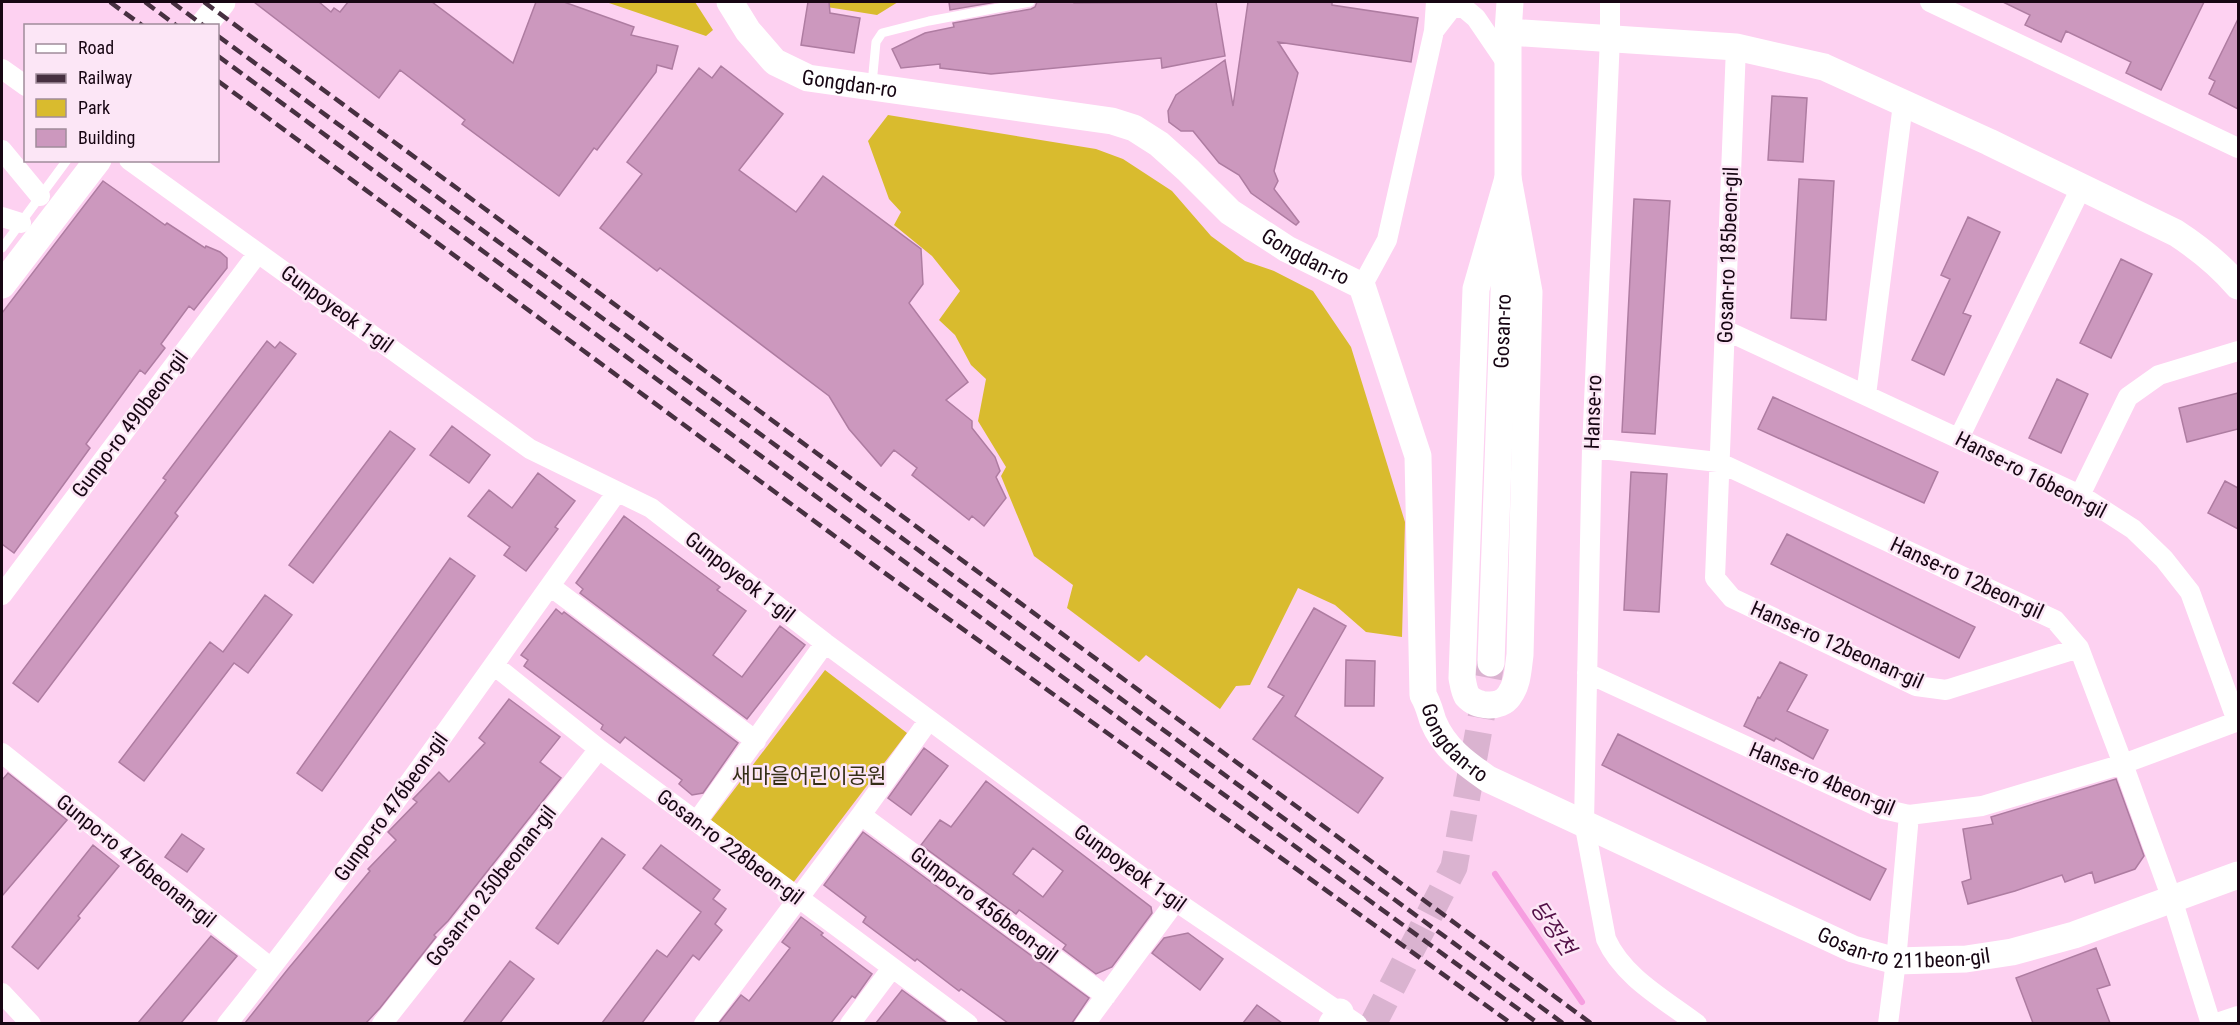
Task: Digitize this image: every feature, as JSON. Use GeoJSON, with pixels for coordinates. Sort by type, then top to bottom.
{"type":"FeatureCollection","features":[{"type":"Feature","properties":{"kind":"street"},"geometry":{"type":"LineString","coordinates":[[205,24],[222,2]]}},
{"type":"Feature","properties":{"kind":"street","name":"Gongdan-ro"},"geometry":{"type":"LineString","coordinates":[[730,2],[748,31],[775,63],[808,78],[1112,121],[1134,128],[1166,150],[1230,212],[1287,249],[1362,286],[1418,456],[1423,695],[1433,720],[1448,747],[1467,765],[1506,788],[1584,822]]}},
{"type":"Feature","properties":{"kind":"street"},"geometry":{"type":"LineString","coordinates":[[1362,286],[1387,240],[1434,31],[1436,2]]}},
{"type":"Feature","properties":{"kind":"street","name":"Gosan-ro"},"geometry":{"type":"LineString","coordinates":[[1491,663],[1508,178],[1510,2]]}},
{"type":"Feature","properties":{"kind":"street","name":"Hanse-ro"},"geometry":{"type":"LineString","coordinates":[[1610,2],[1592,448],[1584,822],[1606,939],[1613,954],[1624,968],[1642,983],[1697,1023]]}},
{"type":"Feature","properties":{"kind":"street"},"geometry":{"type":"LineString","coordinates":[[1930,2],[2238,148]]}},
{"type":"Feature","properties":{"kind":"street"},"geometry":{"type":"LineString","coordinates":[[1434,31],[1451,9],[1463,7],[1476,18],[1508,65]]}},
{"type":"Feature","properties":{"kind":"street"},"geometry":{"type":"LineString","coordinates":[[1508,32],[1736,47],[1824,67],[2176,232],[2210,258],[2238,286]]}},
{"type":"Feature","properties":{"kind":"street","name":"Gosan-ro 185beon-gil"},"geometry":{"type":"LineString","coordinates":[[1718,462],[1736,47]]}},
{"type":"Feature","properties":{"kind":"street"},"geometry":{"type":"LineString","coordinates":[[2,69],[24,85]]}},
{"type":"Feature","properties":{"kind":"street"},"geometry":{"type":"LineString","coordinates":[[1866,395],[1903,104]]}},
{"type":"Feature","properties":{"kind":"street"},"geometry":{"type":"LineString","coordinates":[[2,150],[40,196]]}},
{"type":"Feature","properties":{"kind":"street"},"geometry":{"type":"LineString","coordinates":[[2,285],[97,162]]}},
{"type":"Feature","properties":{"kind":"street","name":"Gunpoyeok 1-gil"},"geometry":{"type":"LineString","coordinates":[[132,162],[530,449],[651,508],[825,643],[929,720],[1176,902],[1343,1020]]}},
{"type":"Feature","properties":{"kind":"street"},"geometry":{"type":"LineString","coordinates":[[1508,178],[1530,292],[1520,655],[1517,681],[1508,698],[1497,704],[1484,705],[1474,702],[1466,694],[1461,678],[1476,289],[1508,178]]}},
{"type":"Feature","properties":{"kind":"street"},"geometry":{"type":"LineString","coordinates":[[1959,438],[2082,186]]}},
{"type":"Feature","properties":{"kind":"street"},"geometry":{"type":"LineString","coordinates":[[2,217],[21,223]]}},
{"type":"Feature","properties":{"kind":"street","name":"Gunpo-ro 490beon-gil"},"geometry":{"type":"LineString","coordinates":[[4,585],[258,253]]}},
{"type":"Feature","properties":{"kind":"street","name":"Hanse-ro 16beon-gil"},"geometry":{"type":"LineString","coordinates":[[1725,330],[2080,495],[2133,529],[2164,559],[2190,592],[2238,721]]}},
{"type":"Feature","properties":{"kind":"street"},"geometry":{"type":"LineString","coordinates":[[2080,495],[2128,397],[2159,375],[2238,351]]}},
{"type":"Feature","properties":{"kind":"street","name":"Hanse-ro 12beon-gil"},"geometry":{"type":"LineString","coordinates":[[1592,448],[1718,462],[2055,620],[2079,648],[2124,764],[2172,899],[2212,1023]]}},
{"type":"Feature","properties":{"kind":"street","name":"Hanse-ro 12beonan-gil"},"geometry":{"type":"LineString","coordinates":[[1718,462],[1715,578],[1732,598],[1916,686],[1946,690],[2079,648]]}},
{"type":"Feature","properties":{"kind":"street","name":"Gunpo-ro 476beon-gil"},"geometry":{"type":"LineString","coordinates":[[227,1023],[271,968],[495,666],[617,492]]}},
{"type":"Feature","properties":{"kind":"street"},"geometry":{"type":"LineString","coordinates":[[549,586],[756,741]]}},
{"type":"Feature","properties":{"kind":"street"},"geometry":{"type":"LineString","coordinates":[[697,821],[825,643]]}},
{"type":"Feature","properties":{"kind":"street","name":"Gosan-ro 228beon-gil"},"geometry":{"type":"LineString","coordinates":[[495,666],[599,749],[968,1023]]}},
{"type":"Feature","properties":{"kind":"street","name":"Hanse-ro 4beon-gil"},"geometry":{"type":"LineString","coordinates":[[1587,673],[1883,809],[1909,814],[1982,806],[2124,764],[2238,721]]}},
{"type":"Feature","properties":{"kind":"street"},"geometry":{"type":"LineString","coordinates":[[704,1023],[929,720]]}},
{"type":"Feature","properties":{"kind":"street","name":"Gosan-ro 250beonan-gil"},"geometry":{"type":"LineString","coordinates":[[382,1023],[599,749]]}},
{"type":"Feature","properties":{"kind":"street","name":"Gunpo-ro 476beonan-gil"},"geometry":{"type":"LineString","coordinates":[[2,753],[271,968]]}},
{"type":"Feature","properties":{"kind":"street","name":"Gunpo-ro 456beon-gil"},"geometry":{"type":"LineString","coordinates":[[861,814],[1106,996]]}},
{"type":"Feature","properties":{"kind":"street"},"geometry":{"type":"LineString","coordinates":[[1888,1023],[1909,814]]}},
{"type":"Feature","properties":{"kind":"street","name":"Gosan-ro 211beon-gil"},"geometry":{"type":"LineString","coordinates":[[1584,822],[1852,949],[1896,961],[1966,959],[2012,952],[2074,935],[2238,875]]}},
{"type":"Feature","properties":{"kind":"street"},"geometry":{"type":"LineString","coordinates":[[1085,1023],[1176,902]]}},
{"type":"Feature","properties":{"kind":"street"},"geometry":{"type":"LineString","coordinates":[[850,1023],[892,968]]}},
{"type":"Feature","properties":{"kind":"street"},"geometry":{"type":"LineString","coordinates":[[2,993],[31,1023]]}},
{"type":"Feature","properties":{"kind":"street"},"geometry":{"type":"LineString","coordinates":[[2212,1023],[2238,1016]]}},
{"type":"Feature","properties":{"kind":"lane"},"geometry":{"type":"LineString","coordinates":[[872,87],[876,42],[882,33],[929,21],[1030,2]]}},
{"type":"Feature","properties":{"kind":"lane"},"geometry":{"type":"LineString","coordinates":[[2,248],[66,162]]}},
{"type":"Feature","properties":{"kind":"green space"},"geometry":{"type":"Polygon","coordinates":[[[606,2],[695,2],[713,30],[706,36],[606,2]]]}},
{"type":"Feature","properties":{"kind":"green space"},"geometry":{"type":"Polygon","coordinates":[[[808,2],[898,2],[877,15],[808,4],[808,2]]]}},
{"type":"Feature","properties":{"kind":"green space"},"geometry":{"type":"Polygon","coordinates":[[[888,115],[1096,149],[1123,159],[1172,191],[1211,236],[1245,261],[1274,271],[1313,291],[1351,347],[1405,522],[1402,637],[1366,632],[1335,605],[1298,588],[1250,685],[1236,686],[1220,709],[1146,655],[1139,662],[1067,608],[1073,585],[1034,556],[1001,476],[1006,467],[978,421],[986,379],[971,365],[955,335],[939,320],[960,291],[932,256],[894,225],[901,212],[889,199],[868,141],[888,115]]]}},
{"type":"Feature","properties":{"kind":"green space","name":"새마을어린이공원"},"geometry":{"type":"Polygon","coordinates":[[[825,670],[907,733],[793,883],[711,820],[825,670]]]}},
{"type":"Feature","properties":{"kind":"building"},"geometry":{"type":"Polygon","coordinates":[[[254,2],[319,2],[331,12],[334,8],[340,12],[348,2],[432,2],[513,63],[536,2],[564,2],[634,27],[631,35],[678,46],[672,69],[657,65],[656,72],[597,150],[594,148],[559,196],[462,124],[465,120],[400,70],[379,98],[254,2]]]}},
{"type":"Feature","properties":{"kind":"building"},"geometry":{"type":"Polygon","coordinates":[[[808,2],[829,2],[830,13],[860,18],[854,53],[801,45],[808,2]]]}},
{"type":"Feature","properties":{"kind":"building"},"geometry":{"type":"Polygon","coordinates":[[[949,2],[996,2],[950,10],[949,2]]]}},
{"type":"Feature","properties":{"kind":"building"},"geometry":{"type":"Polygon","coordinates":[[[1037,2],[1216,2],[1225,56],[1162,68],[1161,58],[991,74],[940,68],[940,64],[901,68],[892,49],[925,33],[954,27],[953,23],[1031,9],[1037,2]]]}},
{"type":"Feature","properties":{"kind":"building"},"geometry":{"type":"Polygon","coordinates":[[[1248,2],[1332,2],[1332,5],[1418,18],[1411,62],[1278,42],[1298,73],[1274,171],[1278,181],[1274,189],[1299,222],[1296,225],[1251,193],[1239,175],[1219,163],[1193,131],[1181,131],[1169,122],[1168,111],[1176,95],[1225,60],[1233,106],[1248,2]]]}},
{"type":"Feature","properties":{"kind":"building"},"geometry":{"type":"Polygon","coordinates":[[[2003,2],[2204,2],[2161,90],[2126,73],[2131,62],[2066,31],[2061,42],[2025,25],[2030,15],[2003,2]]]}},
{"type":"Feature","properties":{"kind":"building"},"geometry":{"type":"Polygon","coordinates":[[[2238,19],[2238,109],[2209,94],[2215,81],[2209,78],[2238,19]]]}},
{"type":"Feature","properties":{"kind":"building"},"geometry":{"type":"Polygon","coordinates":[[[721,66],[783,114],[739,170],[796,212],[823,176],[921,249],[923,284],[909,303],[968,382],[946,400],[972,421],[972,428],[995,457],[1000,471],[996,477],[1006,498],[984,526],[972,516],[969,520],[912,475],[917,468],[894,450],[881,466],[849,429],[829,396],[660,268],[657,271],[600,228],[642,174],[627,162],[699,68],[712,78],[721,66]]]}},
{"type":"Feature","properties":{"kind":"building"},"geometry":{"type":"Polygon","coordinates":[[[1772,96],[1807,98],[1803,162],[1768,160],[1772,96]]]}},
{"type":"Feature","properties":{"kind":"building"},"geometry":{"type":"Polygon","coordinates":[[[1799,179],[1834,181],[1826,320],[1791,318],[1799,179]]]}},
{"type":"Feature","properties":{"kind":"building"},"geometry":{"type":"Polygon","coordinates":[[[103,181],[165,225],[167,223],[205,248],[206,246],[220,252],[227,258],[227,268],[194,310],[189,306],[161,344],[165,348],[145,374],[140,370],[86,444],[90,448],[14,553],[2,544],[2,313],[103,181]]]}},
{"type":"Feature","properties":{"kind":"building"},"geometry":{"type":"Polygon","coordinates":[[[1634,199],[1670,201],[1655,434],[1622,432],[1634,199]]]}},
{"type":"Feature","properties":{"kind":"building"},"geometry":{"type":"Polygon","coordinates":[[[1968,217],[2000,232],[1963,313],[1971,316],[1944,375],[1912,360],[1950,279],[1941,275],[1968,217]]]}},
{"type":"Feature","properties":{"kind":"building"},"geometry":{"type":"Polygon","coordinates":[[[2121,259],[2152,274],[2111,358],[2080,343],[2121,259]]]}},
{"type":"Feature","properties":{"kind":"building"},"geometry":{"type":"Polygon","coordinates":[[[267,341],[275,348],[280,342],[296,354],[175,513],[178,516],[38,702],[13,683],[166,480],[163,478],[267,341]]]}},
{"type":"Feature","properties":{"kind":"building"},"geometry":{"type":"Polygon","coordinates":[[[2057,379],[2088,394],[2061,453],[2029,438],[2057,379]]]}},
{"type":"Feature","properties":{"kind":"building"},"geometry":{"type":"Polygon","coordinates":[[[2238,393],[2238,429],[2187,442],[2179,408],[2238,393]]]}},
{"type":"Feature","properties":{"kind":"building"},"geometry":{"type":"Polygon","coordinates":[[[1773,397],[1938,472],[1924,503],[1758,429],[1773,397]]]}},
{"type":"Feature","properties":{"kind":"building"},"geometry":{"type":"Polygon","coordinates":[[[452,426],[490,455],[469,483],[430,455],[452,426]]]}},
{"type":"Feature","properties":{"kind":"building"},"geometry":{"type":"Polygon","coordinates":[[[390,431],[415,449],[313,583],[289,565],[390,431]]]}},
{"type":"Feature","properties":{"kind":"building"},"geometry":{"type":"Polygon","coordinates":[[[1631,472],[1667,474],[1659,612],[1624,610],[1631,472]]]}},
{"type":"Feature","properties":{"kind":"building"},"geometry":{"type":"Polygon","coordinates":[[[538,473],[575,501],[555,527],[558,529],[526,571],[504,555],[510,547],[468,516],[489,490],[512,508],[538,473]]]}},
{"type":"Feature","properties":{"kind":"building"},"geometry":{"type":"Polygon","coordinates":[[[2225,481],[2238,488],[2238,529],[2208,513],[2225,481]]]}},
{"type":"Feature","properties":{"kind":"building"},"geometry":{"type":"Polygon","coordinates":[[[624,516],[720,587],[717,590],[746,611],[713,655],[742,677],[780,626],[805,645],[747,719],[580,593],[583,589],[576,583],[624,516]]]}},
{"type":"Feature","properties":{"kind":"building"},"geometry":{"type":"Polygon","coordinates":[[[1787,534],[1975,627],[1959,658],[1771,564],[1787,534]]]}},
{"type":"Feature","properties":{"kind":"building"},"geometry":{"type":"Polygon","coordinates":[[[450,558],[475,576],[322,791],[297,773],[450,558]]]}},
{"type":"Feature","properties":{"kind":"building"},"geometry":{"type":"Polygon","coordinates":[[[265,595],[292,615],[248,673],[234,663],[144,781],[119,762],[210,642],[223,652],[265,595]]]}},
{"type":"Feature","properties":{"kind":"building"},"geometry":{"type":"Polygon","coordinates":[[[1314,608],[1346,626],[1295,716],[1383,778],[1358,813],[1253,739],[1284,696],[1268,687],[1314,608]]]}},
{"type":"Feature","properties":{"kind":"building"},"geometry":{"type":"Polygon","coordinates":[[[556,609],[562,614],[564,612],[738,743],[703,793],[692,795],[679,784],[682,780],[625,737],[620,743],[601,729],[603,725],[524,666],[528,660],[521,655],[556,609]]]}},
{"type":"Feature","properties":{"kind":"building"},"geometry":{"type":"Polygon","coordinates":[[[1346,660],[1375,661],[1374,706],[1345,706],[1346,660]]]}},
{"type":"Feature","properties":{"kind":"building"},"geometry":{"type":"Polygon","coordinates":[[[1780,662],[1807,675],[1787,711],[1828,730],[1813,759],[1776,738],[1774,741],[1744,726],[1758,697],[1760,698],[1780,662]]]}},
{"type":"Feature","properties":{"kind":"building"},"geometry":{"type":"Polygon","coordinates":[[[509,699],[560,737],[540,762],[561,778],[448,921],[434,935],[436,937],[380,1008],[366,1023],[245,1023],[370,871],[368,869],[396,840],[388,832],[417,802],[413,799],[439,772],[449,782],[485,743],[479,738],[509,699]]]}},
{"type":"Feature","properties":{"kind":"building"},"geometry":{"type":"Polygon","coordinates":[[[1618,734],[1886,869],[1870,900],[1602,765],[1618,734]]]}},
{"type":"Feature","properties":{"kind":"building"},"geometry":{"type":"Polygon","coordinates":[[[924,748],[948,766],[911,815],[888,798],[924,748]]]}},
{"type":"Feature","properties":{"kind":"building"},"geometry":{"type":"Polygon","coordinates":[[[8,773],[67,820],[2,896],[2,780],[8,773]]]}},
{"type":"Feature","properties":{"kind":"building"},"geometry":{"type":"Polygon","coordinates":[[[2116,779],[2144,856],[2135,869],[2095,883],[2092,872],[2065,882],[2062,875],[1968,904],[1962,882],[1971,879],[1963,829],[1993,824],[1991,817],[2116,779]]]}},
{"type":"Feature","properties":{"kind":"building"},"geometry":{"type":"Polygon","coordinates":[[[986,781],[1151,907],[1152,913],[1112,967],[1096,974],[1063,949],[1066,945],[1019,910],[1016,914],[921,845],[940,820],[951,827],[986,781]],[[1033,848],[1013,874],[1043,897],[1063,871],[1033,848]]]}},
{"type":"Feature","properties":{"kind":"building"},"geometry":{"type":"Polygon","coordinates":[[[863,832],[1089,998],[1072,1023],[1008,1023],[961,989],[959,991],[917,959],[915,961],[863,922],[866,917],[824,885],[863,832]]]}},
{"type":"Feature","properties":{"kind":"building"},"geometry":{"type":"Polygon","coordinates":[[[182,834],[204,849],[187,872],[165,857],[182,834]]]}},
{"type":"Feature","properties":{"kind":"building"},"geometry":{"type":"Polygon","coordinates":[[[602,838],[625,855],[558,944],[536,928],[602,838]]]}},
{"type":"Feature","properties":{"kind":"building"},"geometry":{"type":"Polygon","coordinates":[[[93,845],[119,866],[38,969],[12,947],[93,845]]]}},
{"type":"Feature","properties":{"kind":"building"},"geometry":{"type":"Polygon","coordinates":[[[661,845],[720,890],[713,899],[726,909],[715,924],[722,930],[699,960],[693,955],[642,1023],[602,1023],[657,950],[667,957],[701,912],[643,868],[661,845]]]}},
{"type":"Feature","properties":{"kind":"building"},"geometry":{"type":"Polygon","coordinates":[[[801,917],[872,974],[855,998],[852,996],[831,1023],[719,1023],[741,995],[749,1001],[790,948],[782,942],[801,917]]]}},
{"type":"Feature","properties":{"kind":"building"},"geometry":{"type":"Polygon","coordinates":[[[1188,933],[1223,959],[1200,990],[1152,953],[1164,938],[1188,933]]]}},
{"type":"Feature","properties":{"kind":"building"},"geometry":{"type":"Polygon","coordinates":[[[211,936],[237,956],[181,1023],[138,1023],[211,936]]]}},
{"type":"Feature","properties":{"kind":"building"},"geometry":{"type":"Polygon","coordinates":[[[2096,948],[2110,985],[2097,989],[2110,1023],[2033,1023],[2016,978],[2096,948]]]}},
{"type":"Feature","properties":{"kind":"building"},"geometry":{"type":"Polygon","coordinates":[[[510,961],[534,979],[500,1023],[463,1023],[510,961]]]}},
{"type":"Feature","properties":{"kind":"building"},"geometry":{"type":"Polygon","coordinates":[[[902,990],[947,1023],[876,1023],[902,990]]]}},
{"type":"Feature","properties":{"kind":"building"},"geometry":{"type":"Polygon","coordinates":[[[1257,1005],[1282,1023],[1243,1023],[1257,1005]]]}},
{"type":"Feature","properties":{"kind":"waterway","name":"당정천"},"geometry":{"type":"LineString","coordinates":[[1495,874],[1582,1002]]}},
{"type":"Feature","properties":{"kind":"tunnel"},"geometry":{"type":"LineString","coordinates":[[1373,1024],[1454,867],[1491,663]]}},
{"type":"Feature","properties":{"kind":"railway"},"geometry":{"type":"LineString","coordinates":[[110,2],[140,24]]}},
{"type":"Feature","properties":{"kind":"railway"},"geometry":{"type":"LineString","coordinates":[[145,2],[174,24]]}},
{"type":"Feature","properties":{"kind":"railway"},"geometry":{"type":"LineString","coordinates":[[172,2],[201,24]]}},
{"type":"Feature","properties":{"kind":"railway"},"geometry":{"type":"LineString","coordinates":[[204,2],[1592,1024]]}},
{"type":"Feature","properties":{"kind":"railway"},"geometry":{"type":"LineString","coordinates":[[219,37],[1564,1024]]}},
{"type":"Feature","properties":{"kind":"railway"},"geometry":{"type":"LineString","coordinates":[[219,57],[943,590],[1539,1024]]}},
{"type":"Feature","properties":{"kind":"railway"},"geometry":{"type":"LineString","coordinates":[[219,82],[882,571],[1512,1024]]}}]}
